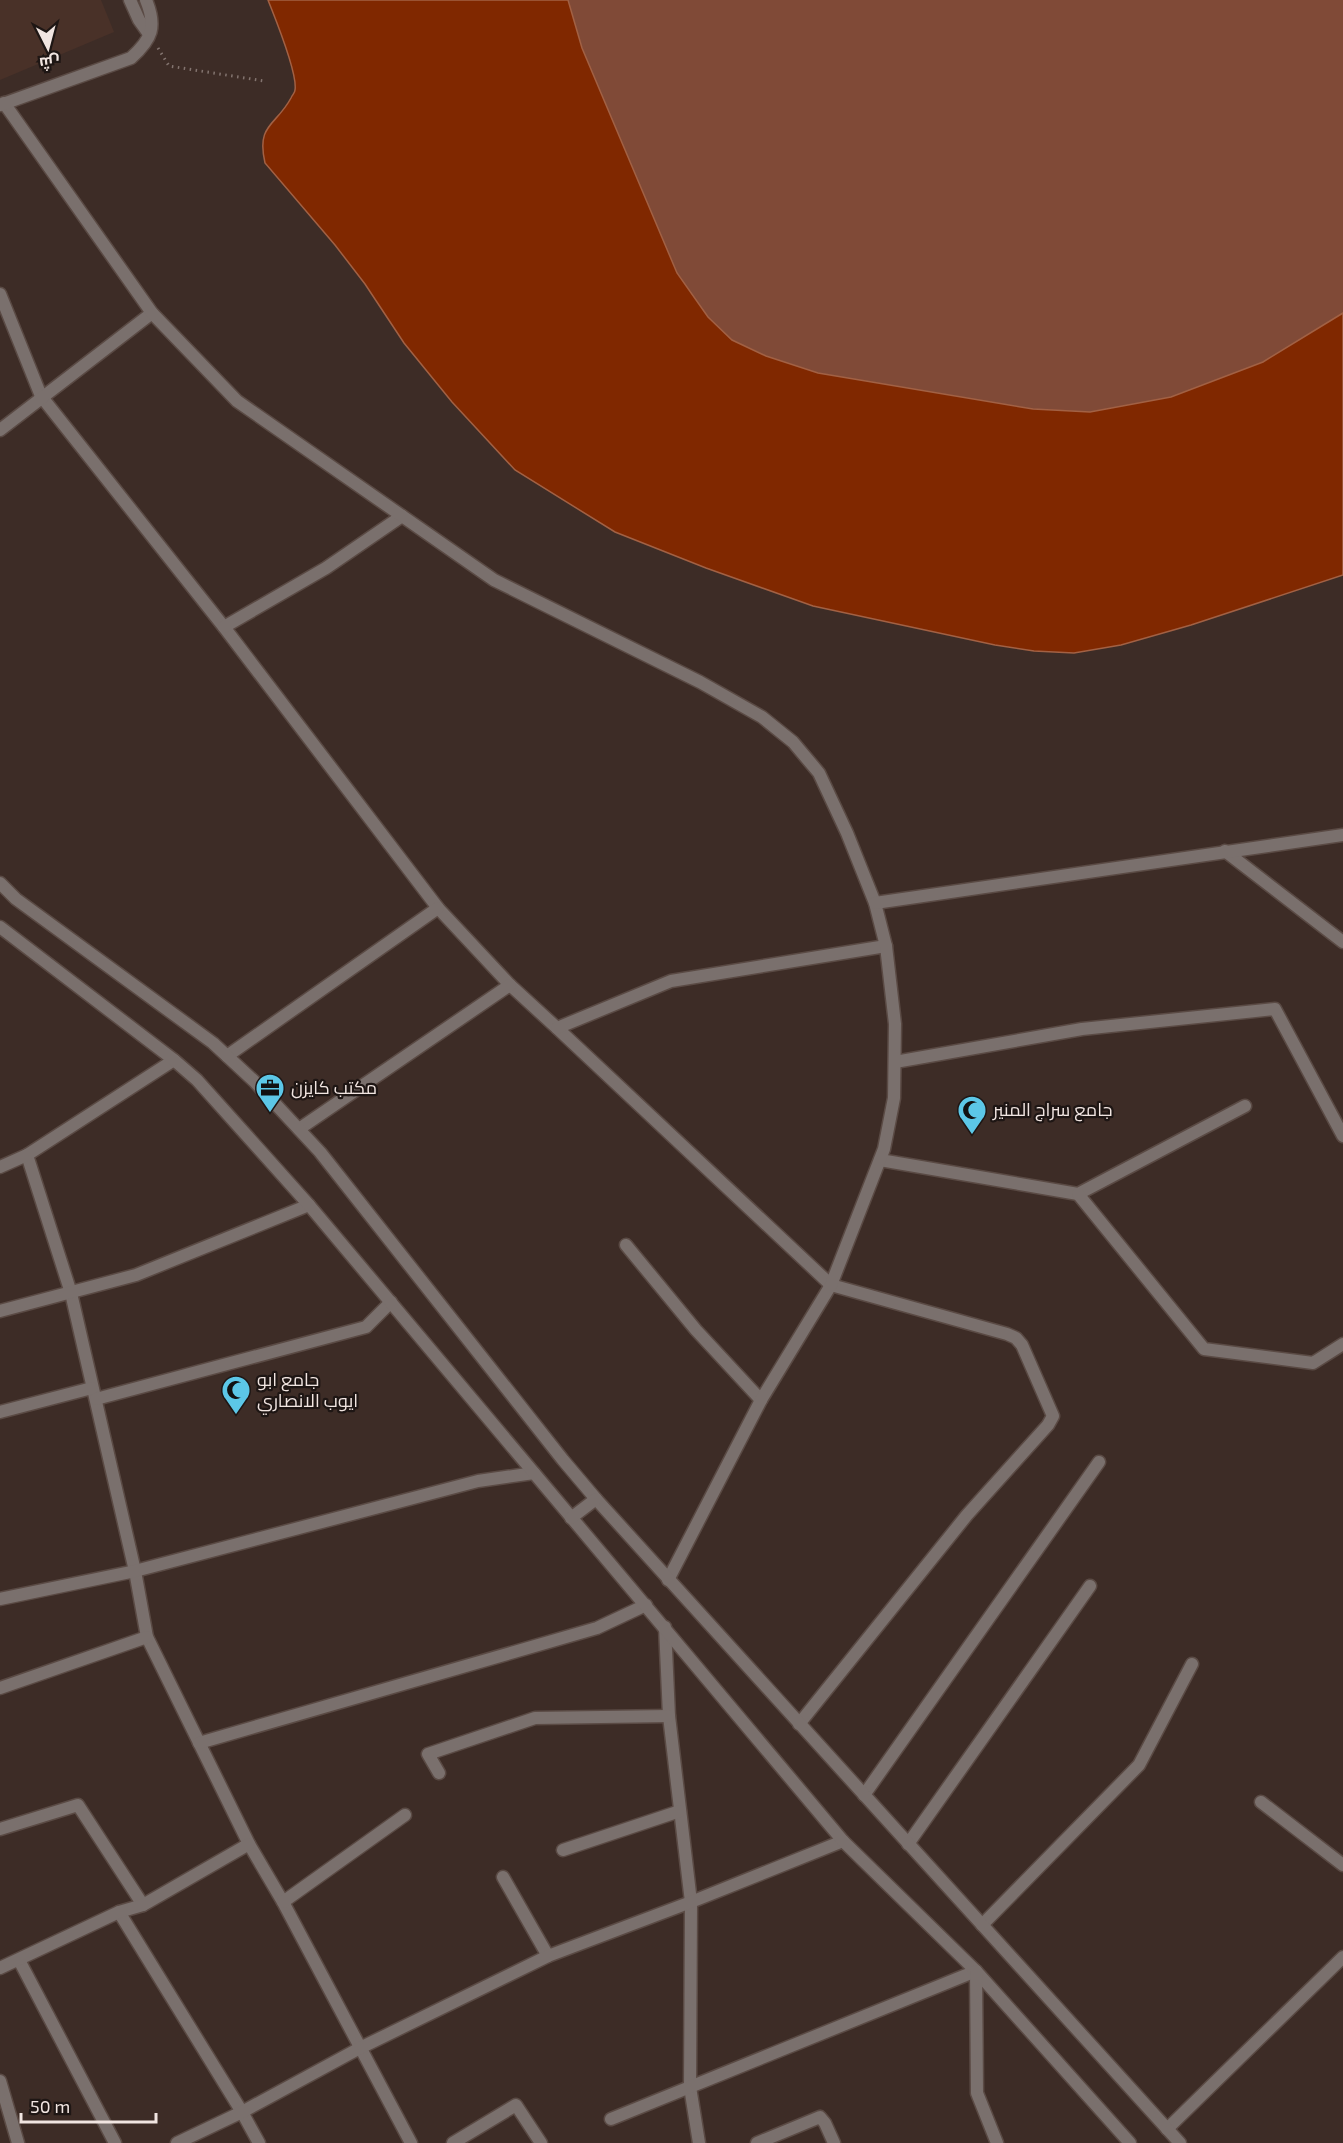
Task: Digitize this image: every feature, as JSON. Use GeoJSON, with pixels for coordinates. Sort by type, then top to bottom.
{"type":"FeatureCollection","features":[{"type":"Feature","properties":{"kind":"street"},"geometry":{"type":"LineString","coordinates":[[130,0],[139,20],[149,34]]}},
{"type":"Feature","properties":{"kind":"street"},"geometry":{"type":"LineString","coordinates":[[146,0],[153,21],[149,34],[139,51],[131,58],[2,104],[152,313],[237,401],[494,580],[700,682],[762,717],[793,742],[819,773],[847,833],[875,903],[886,946],[895,1024],[894,1098],[884,1149],[831,1285],[761,1400],[668,1580]]}},
{"type":"Feature","properties":{"kind":"street"},"geometry":{"type":"LineString","coordinates":[[0,294],[41,396],[224,627],[438,908],[510,985],[831,1285],[1016,1338],[1022,1345],[1053,1416],[1048,1425],[967,1515],[800,1724]]}},
{"type":"Feature","properties":{"kind":"street"},"geometry":{"type":"LineString","coordinates":[[0,430],[41,396],[152,313]]}},
{"type":"Feature","properties":{"kind":"street"},"geometry":{"type":"LineString","coordinates":[[224,627],[326,568],[402,516]]}},
{"type":"Feature","properties":{"kind":"street"},"geometry":{"type":"LineString","coordinates":[[875,903],[1343,835]]}},
{"type":"Feature","properties":{"kind":"street"},"geometry":{"type":"LineString","coordinates":[[1225,851],[1343,942]]}},
{"type":"Feature","properties":{"kind":"street"},"geometry":{"type":"LineString","coordinates":[[0,883],[16,898],[213,1043],[299,1129],[320,1152],[596,1499],[1180,2143]]}},
{"type":"Feature","properties":{"kind":"street"},"geometry":{"type":"LineString","coordinates":[[227,1056],[438,908]]}},
{"type":"Feature","properties":{"kind":"street"},"geometry":{"type":"LineString","coordinates":[[0,927],[197,1080],[309,1205],[843,1841],[976,1971],[1130,2143]]}},
{"type":"Feature","properties":{"kind":"street"},"geometry":{"type":"LineString","coordinates":[[557,1028],[671,981],[886,946]]}},
{"type":"Feature","properties":{"kind":"street"},"geometry":{"type":"LineString","coordinates":[[299,1129],[510,985]]}},
{"type":"Feature","properties":{"kind":"street"},"geometry":{"type":"LineString","coordinates":[[894,1062],[1082,1029],[1275,1009],[1343,1136]]}},
{"type":"Feature","properties":{"kind":"street"},"geometry":{"type":"LineString","coordinates":[[0,1167],[27,1155],[174,1060]]}},
{"type":"Feature","properties":{"kind":"street"},"geometry":{"type":"LineString","coordinates":[[880,1160],[1078,1194],[1245,1107]]}},
{"type":"Feature","properties":{"kind":"street"},"geometry":{"type":"LineString","coordinates":[[27,1155],[70,1293],[135,1571],[147,1637],[249,1844],[283,1902],[411,2143]]}},
{"type":"Feature","properties":{"kind":"street"},"geometry":{"type":"LineString","coordinates":[[1078,1194],[1204,1349],[1313,1363],[1343,1344]]}},
{"type":"Feature","properties":{"kind":"street"},"geometry":{"type":"LineString","coordinates":[[0,1311],[136,1275],[309,1205]]}},
{"type":"Feature","properties":{"kind":"street"},"geometry":{"type":"LineString","coordinates":[[627,1245],[696,1330],[761,1400]]}},
{"type":"Feature","properties":{"kind":"street"},"geometry":{"type":"LineString","coordinates":[[0,1412],[94,1394],[366,1327],[391,1302]]}},
{"type":"Feature","properties":{"kind":"street"},"geometry":{"type":"LineString","coordinates":[[864,1795],[1099,1462]]}},
{"type":"Feature","properties":{"kind":"street"},"geometry":{"type":"LineString","coordinates":[[0,1599],[135,1571],[478,1481],[534,1473]]}},
{"type":"Feature","properties":{"kind":"street"},"geometry":{"type":"LineString","coordinates":[[571,1518],[596,1499]]}},
{"type":"Feature","properties":{"kind":"street"},"geometry":{"type":"LineString","coordinates":[[908,1844],[1090,1586]]}},
{"type":"Feature","properties":{"kind":"street"},"geometry":{"type":"LineString","coordinates":[[199,1743],[597,1628],[646,1605]]}},
{"type":"Feature","properties":{"kind":"street"},"geometry":{"type":"LineString","coordinates":[[665,1627],[669,1716],[691,1902],[690,2087],[699,2143]]}},
{"type":"Feature","properties":{"kind":"street"},"geometry":{"type":"LineString","coordinates":[[0,1688],[147,1637]]}},
{"type":"Feature","properties":{"kind":"street"},"geometry":{"type":"LineString","coordinates":[[982,1925],[1139,1764],[1192,1664]]}},
{"type":"Feature","properties":{"kind":"street"},"geometry":{"type":"LineString","coordinates":[[439,1773],[428,1754],[535,1718],[669,1716]]}},
{"type":"Feature","properties":{"kind":"street"},"geometry":{"type":"LineString","coordinates":[[1261,1802],[1343,1865]]}},
{"type":"Feature","properties":{"kind":"street"},"geometry":{"type":"LineString","coordinates":[[0,1829],[78,1805],[142,1905]]}},
{"type":"Feature","properties":{"kind":"street"},"geometry":{"type":"LineString","coordinates":[[563,1850],[680,1811]]}},
{"type":"Feature","properties":{"kind":"street"},"geometry":{"type":"LineString","coordinates":[[283,1902],[405,1815]]}},
{"type":"Feature","properties":{"kind":"street"},"geometry":{"type":"LineString","coordinates":[[177,2143],[242,2112],[360,2048],[548,1956],[843,1841]]}},
{"type":"Feature","properties":{"kind":"street"},"geometry":{"type":"LineString","coordinates":[[0,1968],[119,1912],[142,1905],[249,1844]]}},
{"type":"Feature","properties":{"kind":"street"},"geometry":{"type":"LineString","coordinates":[[504,1877],[548,1956]]}},
{"type":"Feature","properties":{"kind":"street"},"geometry":{"type":"LineString","coordinates":[[119,1912],[259,2143]]}},
{"type":"Feature","properties":{"kind":"street"},"geometry":{"type":"LineString","coordinates":[[1167,2129],[1343,1957]]}},
{"type":"Feature","properties":{"kind":"street"},"geometry":{"type":"LineString","coordinates":[[19,1960],[115,2143]]}},
{"type":"Feature","properties":{"kind":"street"},"geometry":{"type":"LineString","coordinates":[[612,2119],[976,1971]]}},
{"type":"Feature","properties":{"kind":"street"},"geometry":{"type":"LineString","coordinates":[[976,1971],[977,2093],[997,2143]]}},
{"type":"Feature","properties":{"kind":"street"},"geometry":{"type":"LineString","coordinates":[[0,2081],[18,2143]]}},
{"type":"Feature","properties":{"kind":"street"},"geometry":{"type":"LineString","coordinates":[[453,2143],[516,2105],[541,2143]]}},
{"type":"Feature","properties":{"kind":"street"},"geometry":{"type":"LineString","coordinates":[[757,2143],[820,2117],[825,2122],[834,2143]]}},
{"type":"Feature","properties":{"kind":"path"},"geometry":{"type":"LineString","coordinates":[[149,34],[169,66],[264,81]]}},
{"type":"Feature","properties":{"kind":"shaded area"},"geometry":{"type":"Polygon","coordinates":[[[0,0],[101,0],[114,32],[0,80],[0,0]]]}},
{"type":"Feature","properties":{"kind":"shaded area"},"geometry":{"type":"Polygon","coordinates":[[[268,0],[568,0],[582,48],[677,273],[708,317],[732,340],[766,356],[818,373],[1033,409],[1090,412],[1171,397],[1263,362],[1343,313],[1343,575],[1191,625],[1121,645],[1074,653],[1034,651],[995,645],[813,606],[706,568],[615,532],[515,470],[452,402],[404,343],[365,284],[335,245],[265,163],[263,140],[265,133],[295,90],[290,59],[268,0]]]}},
{"type":"Feature","properties":{"kind":"shaded area"},"geometry":{"type":"Polygon","coordinates":[[[568,0],[1343,0],[1343,313],[1263,362],[1171,397],[1090,412],[1033,409],[818,373],[766,356],[732,340],[708,317],[677,273],[582,48],[568,0]]]}},
{"type":"Feature","properties":{"kind":"place","name":"مكتب كايزن"},"geometry":{"type":"Point","coordinates":[270,1114]}},
{"type":"Feature","properties":{"kind":"place","name":"جامع سراج المنير"},"geometry":{"type":"Point","coordinates":[972,1136]}},
{"type":"Feature","properties":{"kind":"place","name":"جامع ابو ايوب الانصاري"},"geometry":{"type":"Point","coordinates":[236,1416]}}]}
